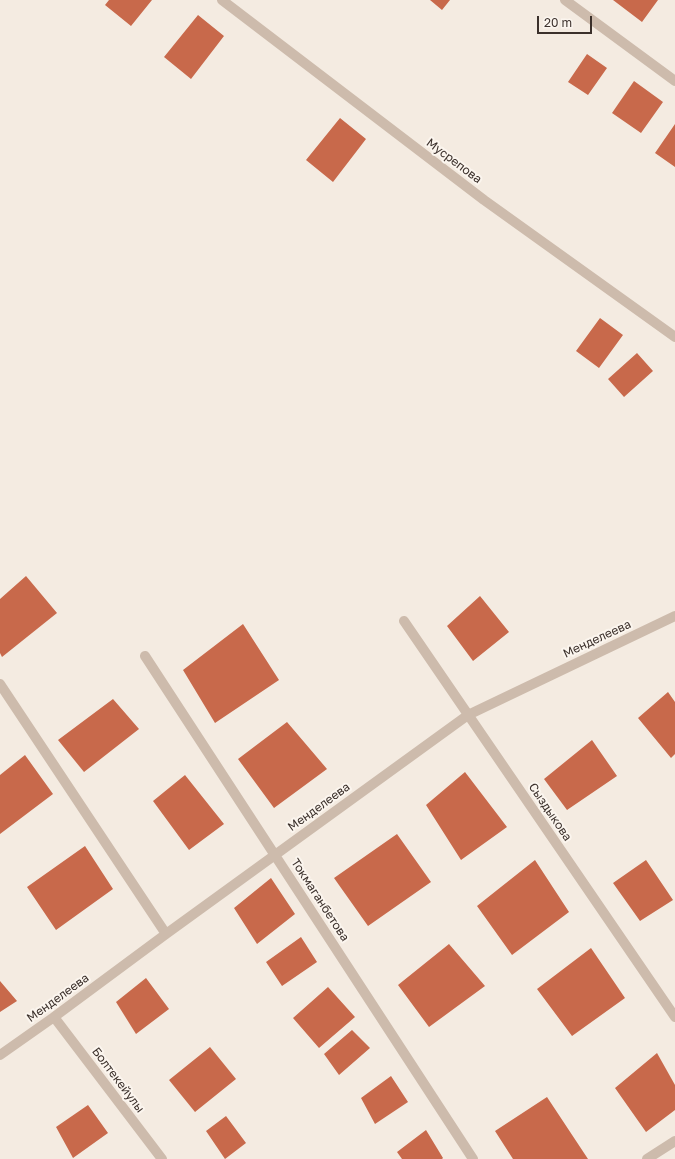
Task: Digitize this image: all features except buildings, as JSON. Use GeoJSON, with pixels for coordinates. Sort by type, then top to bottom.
{"type":"FeatureCollection","features":[{"type":"Feature","properties":{"kind":"street","name":"Мусрепова"},"geometry":{"type":"LineString","coordinates":[[222,0],[484,200],[675,337]]}},
{"type":"Feature","properties":{"kind":"street"},"geometry":{"type":"LineString","coordinates":[[565,0],[675,81]]}},
{"type":"Feature","properties":{"kind":"street","name":"Менделеева"},"geometry":{"type":"LineString","coordinates":[[0,1055],[468,715],[675,616]]}},
{"type":"Feature","properties":{"kind":"street","name":"Сыздыкова"},"geometry":{"type":"LineString","coordinates":[[404,621],[675,1017]]}},
{"type":"Feature","properties":{"kind":"street","name":"Токмаганбетова"},"geometry":{"type":"LineString","coordinates":[[145,656],[473,1159]]}},
{"type":"Feature","properties":{"kind":"street"},"geometry":{"type":"LineString","coordinates":[[0,684],[166,934]]}},
{"type":"Feature","properties":{"kind":"street","name":"Болтекейулы"},"geometry":{"type":"LineString","coordinates":[[54,1017],[162,1159]]}},
{"type":"Feature","properties":{"kind":"street"},"geometry":{"type":"LineString","coordinates":[[647,1159],[675,1141]]}}]}
